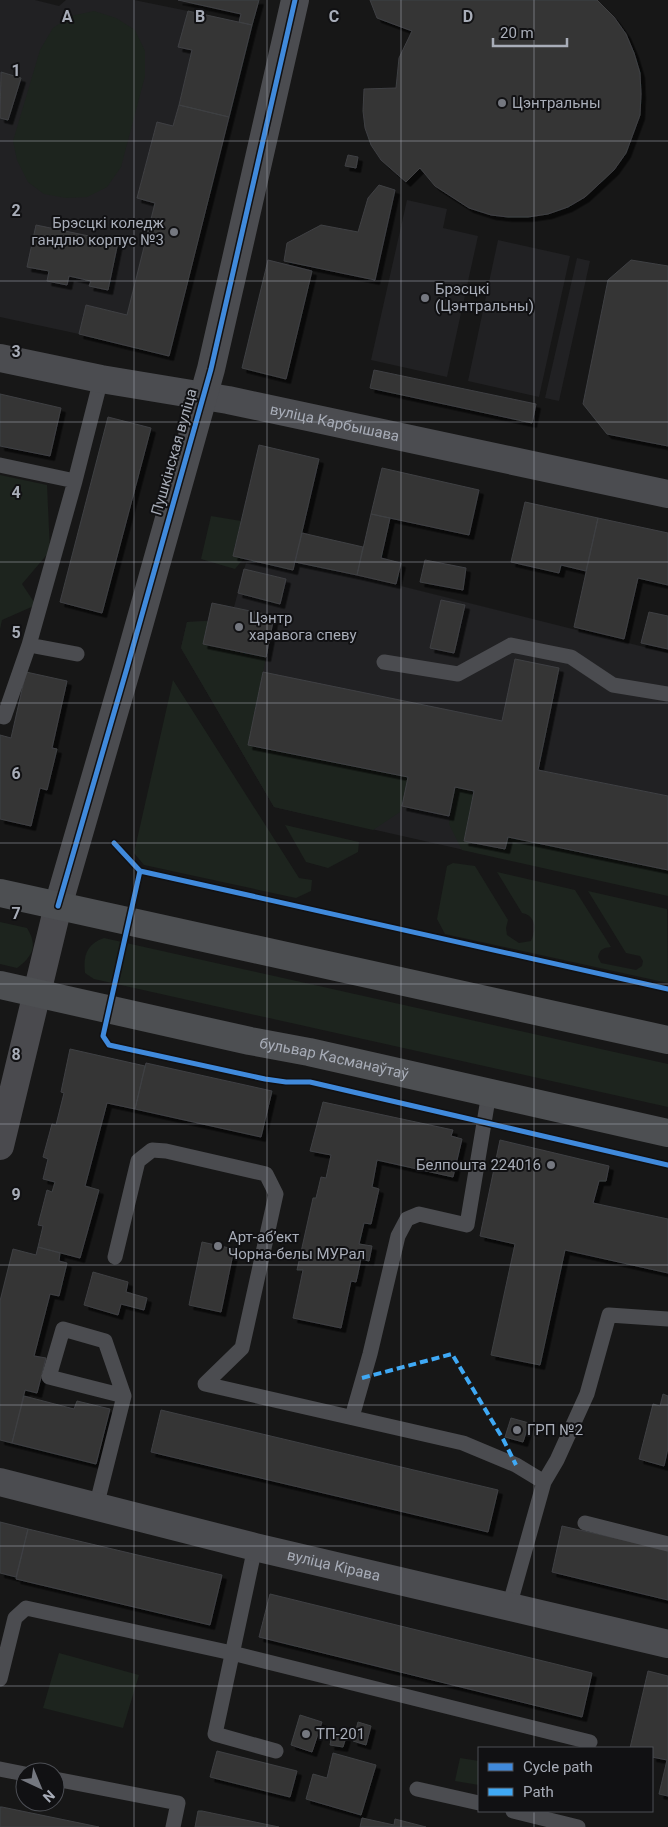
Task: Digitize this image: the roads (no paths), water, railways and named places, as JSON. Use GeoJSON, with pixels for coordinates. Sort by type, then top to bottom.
{"type":"FeatureCollection","features":[{"type":"Feature","properties":{"kind":"main road"},"geometry":{"type":"LineString","coordinates":[[0,893],[668,1040]]}},
{"type":"Feature","properties":{"kind":"main road","name":"Пушкінская вуліца"},"geometry":{"type":"LineString","coordinates":[[0,1146],[58,906]]}},
{"type":"Feature","properties":{"kind":"main road","name":"бульвар Касманаўтаў"},"geometry":{"type":"LineString","coordinates":[[0,985],[668,1133]]}},
{"type":"Feature","properties":{"kind":"street","name":"Пушкінская вуліца"},"geometry":{"type":"LineString","coordinates":[[58,906],[130,659],[211,369],[295,0]]}},
{"type":"Feature","properties":{"kind":"street","name":"вуліца Карбышава"},"geometry":{"type":"LineString","coordinates":[[0,358],[101,379],[237,402],[668,494]]}},
{"type":"Feature","properties":{"kind":"street","name":"вуліца Кірава"},"geometry":{"type":"LineString","coordinates":[[0,1482],[255,1546],[668,1644]]}},
{"type":"Feature","properties":{"kind":"lane"},"geometry":{"type":"LineString","coordinates":[[0,716],[4,717],[29,645],[75,481],[101,379]]}},
{"type":"Feature","properties":{"kind":"lane"},"geometry":{"type":"LineString","coordinates":[[0,465],[75,481]]}},
{"type":"Feature","properties":{"kind":"lane"},"geometry":{"type":"LineString","coordinates":[[29,645],[77,654]]}},
{"type":"Feature","properties":{"kind":"lane"},"geometry":{"type":"LineString","coordinates":[[384,662],[458,674],[511,645],[571,657],[612,685],[668,694]]}},
{"type":"Feature","properties":{"kind":"lane"},"geometry":{"type":"LineString","coordinates":[[352,1417],[370,1354],[398,1236],[407,1219],[418,1214],[467,1225],[489,1093]]}},
{"type":"Feature","properties":{"kind":"lane"},"geometry":{"type":"LineString","coordinates":[[115,1256],[138,1161],[152,1150],[166,1151],[266,1174],[276,1194],[242,1348],[205,1384],[464,1443],[516,1465],[544,1482]]}},
{"type":"Feature","properties":{"kind":"lane"},"geometry":{"type":"LineString","coordinates":[[509,1607],[544,1482],[557,1460],[587,1394],[610,1315],[668,1319]]}},
{"type":"Feature","properties":{"kind":"lane"},"geometry":{"type":"LineString","coordinates":[[96,1507],[124,1396],[105,1341],[63,1330],[49,1377],[124,1396]]}},
{"type":"Feature","properties":{"kind":"lane"},"geometry":{"type":"LineString","coordinates":[[585,1523],[668,1544]]}},
{"type":"Feature","properties":{"kind":"lane"},"geometry":{"type":"LineString","coordinates":[[255,1546],[215,1734],[276,1751]]}},
{"type":"Feature","properties":{"kind":"lane"},"geometry":{"type":"LineString","coordinates":[[0,1679],[15,1618],[26,1608],[232,1653],[590,1742]]}},
{"type":"Feature","properties":{"kind":"lane"},"geometry":{"type":"LineString","coordinates":[[0,1769],[15,1772]]}},
{"type":"Feature","properties":{"kind":"lane"},"geometry":{"type":"LineString","coordinates":[[65,1781],[178,1803],[173,1827]]}},
{"type":"Feature","properties":{"kind":"lane"},"geometry":{"type":"LineString","coordinates":[[417,1789],[478,1803]]}},
{"type":"Feature","properties":{"kind":"lane"},"geometry":{"type":"LineString","coordinates":[[517,1812],[578,1827]]}},
{"type":"Feature","properties":{"kind":"place","name":"Цэнтральны"},"geometry":{"type":"Point","coordinates":[502,103]}},
{"type":"Feature","properties":{"kind":"place","name":"Брэсцкі коледж гандлю корпус №3"},"geometry":{"type":"Point","coordinates":[174,232]}},
{"type":"Feature","properties":{"kind":"place","name":"Брэсцкі (Цэнтральны)"},"geometry":{"type":"Point","coordinates":[425,298]}},
{"type":"Feature","properties":{"kind":"place","name":"Цэнтр харавога спеву"},"geometry":{"type":"Point","coordinates":[239,627]}},
{"type":"Feature","properties":{"kind":"place","name":"Белпошта 224016"},"geometry":{"type":"Point","coordinates":[551,1165]}},
{"type":"Feature","properties":{"kind":"place","name":"Арт-абʼект Чорна-белы МУРал"},"geometry":{"type":"Point","coordinates":[218,1246]}},
{"type":"Feature","properties":{"kind":"place","name":"ГРП №2"},"geometry":{"type":"Point","coordinates":[517,1430]}},
{"type":"Feature","properties":{"kind":"place","name":"ТП-201"},"geometry":{"type":"Point","coordinates":[306,1734]}}]}
